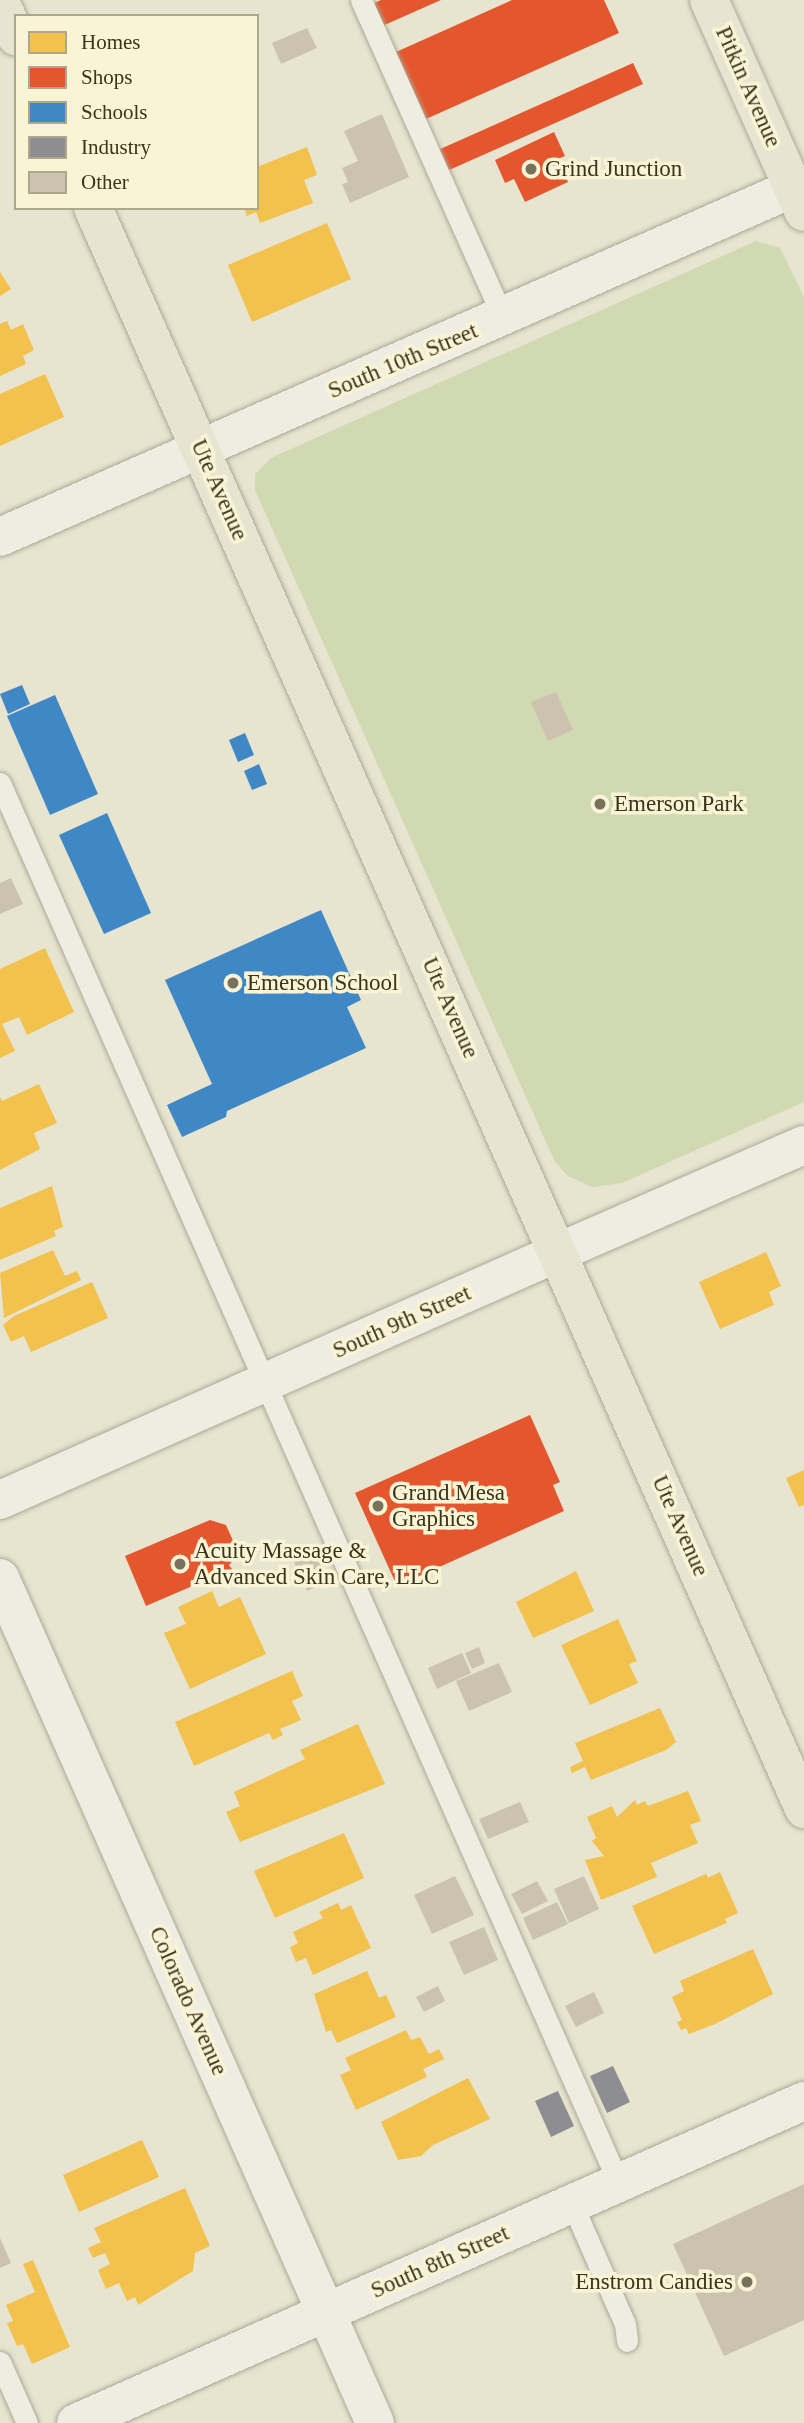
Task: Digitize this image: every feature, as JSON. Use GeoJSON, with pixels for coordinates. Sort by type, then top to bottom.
{"type":"FeatureCollection","features":[{"type":"Feature","properties":{"kind":"main road","name":"Pitkin Avenue"},"geometry":{"type":"LineString","coordinates":[[709,0],[800,194]]}},
{"type":"Feature","properties":{"kind":"main road"},"geometry":{"type":"LineString","coordinates":[[0,2],[14,33]]}},
{"type":"Feature","properties":{"kind":"main road","name":"Ute Avenue"},"geometry":{"type":"LineString","coordinates":[[94,210],[559,1252],[804,1809]]}},
{"type":"Feature","properties":{"kind":"street","name":"South 10th Street"},"geometry":{"type":"LineString","coordinates":[[0,537],[503,318],[800,194]]}},
{"type":"Feature","properties":{"kind":"street","name":"South 9th Street"},"geometry":{"type":"LineString","coordinates":[[0,1500],[804,1145]]}},
{"type":"Feature","properties":{"kind":"street","name":"Colorado Avenue"},"geometry":{"type":"LineString","coordinates":[[0,1578],[375,2423]]}},
{"type":"Feature","properties":{"kind":"street","name":"South 8th Street"},"geometry":{"type":"LineString","coordinates":[[75,2423],[804,2101]]}},
{"type":"Feature","properties":{"kind":"lane"},"geometry":{"type":"LineString","coordinates":[[361,0],[503,318]]}},
{"type":"Feature","properties":{"kind":"lane"},"geometry":{"type":"LineString","coordinates":[[0,783],[619,2184]]}},
{"type":"Feature","properties":{"kind":"lane"},"geometry":{"type":"LineString","coordinates":[[572,2204],[625,2324],[627,2341]]}},
{"type":"Feature","properties":{"kind":"lane"},"geometry":{"type":"LineString","coordinates":[[0,2362],[27,2423]]}},
{"type":"Feature","properties":{"kind":"green space","name":"Emerson Park"},"geometry":{"type":"Polygon","coordinates":[[[756,241],[780,248],[804,297],[804,1102],[622,1183],[592,1187],[568,1176],[555,1162],[255,490],[255,474],[271,458],[756,241]]]}},
{"type":"Feature","properties":{"kind":"building: Homes"},"geometry":{"type":"Polygon","coordinates":[[[307,147],[317,175],[304,180],[313,203],[260,223],[256,212],[247,216],[245,210],[259,210],[259,166],[307,147]]]}},
{"type":"Feature","properties":{"kind":"building: Homes"},"geometry":{"type":"Polygon","coordinates":[[[327,223],[351,279],[252,322],[228,265],[327,223]]]}},
{"type":"Feature","properties":{"kind":"building: Homes"},"geometry":{"type":"Polygon","coordinates":[[[0,272],[11,289],[0,296],[0,272]]]}},
{"type":"Feature","properties":{"kind":"building: Homes"},"geometry":{"type":"Polygon","coordinates":[[[7,321],[11,330],[23,324],[34,350],[23,356],[26,364],[0,376],[0,324],[7,321]]]}},
{"type":"Feature","properties":{"kind":"building: Homes"},"geometry":{"type":"Polygon","coordinates":[[[45,374],[64,417],[0,446],[0,394],[45,374]]]}},
{"type":"Feature","properties":{"kind":"building: Homes"},"geometry":{"type":"Polygon","coordinates":[[[45,948],[74,1012],[27,1035],[19,1017],[2,1024],[15,1051],[0,1058],[0,969],[45,948]]]}},
{"type":"Feature","properties":{"kind":"building: Homes"},"geometry":{"type":"Polygon","coordinates":[[[39,1084],[57,1123],[34,1133],[40,1149],[0,1170],[0,1097],[2,1101],[39,1084]]]}},
{"type":"Feature","properties":{"kind":"building: Homes"},"geometry":{"type":"Polygon","coordinates":[[[52,1186],[63,1227],[54,1231],[56,1236],[0,1260],[0,1208],[52,1186]]]}},
{"type":"Feature","properties":{"kind":"building: Homes"},"geometry":{"type":"Polygon","coordinates":[[[53,1250],[65,1276],[77,1271],[81,1280],[4,1318],[0,1273],[53,1250]]]}},
{"type":"Feature","properties":{"kind":"building: Homes"},"geometry":{"type":"Polygon","coordinates":[[[766,1252],[781,1286],[769,1292],[774,1305],[720,1329],[699,1282],[766,1252]]]}},
{"type":"Feature","properties":{"kind":"building: Homes"},"geometry":{"type":"Polygon","coordinates":[[[92,1282],[108,1318],[31,1352],[24,1336],[11,1342],[3,1325],[14,1316],[92,1282]]]}},
{"type":"Feature","properties":{"kind":"building: Homes"},"geometry":{"type":"Polygon","coordinates":[[[804,1470],[804,1505],[799,1507],[786,1478],[804,1470]]]}},
{"type":"Feature","properties":{"kind":"building: Homes"},"geometry":{"type":"Polygon","coordinates":[[[576,1571],[594,1611],[533,1638],[516,1602],[576,1571]]]}},
{"type":"Feature","properties":{"kind":"building: Homes"},"geometry":{"type":"Polygon","coordinates":[[[212,1591],[219,1607],[240,1597],[266,1654],[190,1689],[164,1633],[186,1624],[178,1607],[212,1591]]]}},
{"type":"Feature","properties":{"kind":"building: Homes"},"geometry":{"type":"Polygon","coordinates":[[[618,1619],[637,1661],[629,1664],[638,1683],[590,1705],[561,1645],[618,1619]]]}},
{"type":"Feature","properties":{"kind":"building: Homes"},"geometry":{"type":"Polygon","coordinates":[[[292,1671],[303,1696],[292,1701],[301,1720],[280,1729],[283,1735],[273,1740],[269,1733],[194,1766],[175,1722],[292,1671]]]}},
{"type":"Feature","properties":{"kind":"building: Homes"},"geometry":{"type":"Polygon","coordinates":[[[660,1708],[676,1742],[666,1750],[591,1780],[585,1767],[572,1773],[570,1767],[583,1761],[575,1743],[660,1708]]]}},
{"type":"Feature","properties":{"kind":"building: Homes"},"geometry":{"type":"Polygon","coordinates":[[[358,1724],[385,1784],[240,1842],[226,1812],[240,1806],[234,1792],[305,1759],[300,1750],[358,1724]]]}},
{"type":"Feature","properties":{"kind":"building: Homes"},"geometry":{"type":"Polygon","coordinates":[[[688,1791],[701,1821],[690,1825],[698,1843],[651,1863],[657,1877],[601,1900],[585,1860],[604,1856],[592,1841],[596,1838],[587,1817],[612,1806],[617,1817],[635,1800],[637,1805],[645,1801],[648,1806],[688,1791]]]}},
{"type":"Feature","properties":{"kind":"building: Homes"},"geometry":{"type":"Polygon","coordinates":[[[344,1833],[364,1878],[275,1918],[254,1871],[344,1833]]]}},
{"type":"Feature","properties":{"kind":"building: Homes"},"geometry":{"type":"Polygon","coordinates":[[[720,1872],[738,1913],[725,1919],[727,1923],[654,1954],[632,1906],[706,1874],[708,1878],[720,1872]]]}},
{"type":"Feature","properties":{"kind":"building: Homes"},"geometry":{"type":"Polygon","coordinates":[[[338,1903],[341,1910],[351,1905],[371,1948],[313,1975],[306,1958],[296,1962],[290,1947],[298,1943],[293,1932],[323,1918],[319,1912],[338,1903]]]}},
{"type":"Feature","properties":{"kind":"building: Homes"},"geometry":{"type":"Polygon","coordinates":[[[753,1949],[773,1994],[715,2024],[689,2034],[686,2028],[681,2030],[677,2022],[682,2020],[672,1997],[684,1991],[680,1981],[753,1949]]]}},
{"type":"Feature","properties":{"kind":"building: Homes"},"geometry":{"type":"Polygon","coordinates":[[[367,1971],[379,1998],[386,1995],[396,2017],[337,2043],[331,2030],[326,2032],[314,1994],[367,1971]]]}},
{"type":"Feature","properties":{"kind":"building: Homes"},"geometry":{"type":"Polygon","coordinates":[[[406,2030],[411,2040],[420,2037],[429,2054],[439,2049],[444,2059],[423,2069],[427,2077],[356,2110],[340,2075],[351,2070],[345,2058],[406,2030]]]}},
{"type":"Feature","properties":{"kind":"building: Homes"},"geometry":{"type":"Polygon","coordinates":[[[468,2078],[490,2119],[433,2145],[421,2156],[398,2160],[381,2122],[468,2078]]]}},
{"type":"Feature","properties":{"kind":"building: Homes"},"geometry":{"type":"Polygon","coordinates":[[[142,2140],[159,2177],[79,2212],[63,2175],[142,2140]]]}},
{"type":"Feature","properties":{"kind":"building: Homes"},"geometry":{"type":"Polygon","coordinates":[[[185,2188],[210,2246],[195,2253],[193,2271],[138,2305],[135,2297],[127,2301],[119,2283],[106,2289],[98,2270],[110,2264],[105,2253],[93,2258],[88,2248],[101,2242],[94,2228],[185,2188]]]}},
{"type":"Feature","properties":{"kind":"building: Homes"},"geometry":{"type":"Polygon","coordinates":[[[33,2260],[70,2347],[32,2364],[23,2344],[17,2346],[7,2323],[13,2321],[6,2305],[35,2292],[23,2264],[33,2260]]]}},
{"type":"Feature","properties":{"kind":"building: Shops"},"geometry":{"type":"Polygon","coordinates":[[[381,0],[441,0],[380,27],[370,5],[381,0]]]}},
{"type":"Feature","properties":{"kind":"building: Shops"},"geometry":{"type":"Polygon","coordinates":[[[512,0],[604,0],[619,33],[426,119],[396,52],[512,0]]]}},
{"type":"Feature","properties":{"kind":"building: Shops"},"geometry":{"type":"Polygon","coordinates":[[[633,63],[643,84],[447,171],[438,150],[633,63]]]}},
{"type":"Feature","properties":{"kind":"building: Shops","name":"Grind Junction"},"geometry":{"type":"Polygon","coordinates":[[[554,132],[565,156],[558,159],[568,182],[525,202],[514,179],[505,183],[495,160],[554,132]]]}},
{"type":"Feature","properties":{"kind":"building: Shops"},"geometry":{"type":"Polygon","coordinates":[[[530,1415],[560,1482],[553,1485],[564,1511],[397,1586],[355,1493],[530,1415]]]}},
{"type":"Feature","properties":{"kind":"building: Shops","name":"Acuity Massage & Advanced Skin Care, LLC"},"geometry":{"type":"Polygon","coordinates":[[[210,1520],[226,1525],[239,1554],[229,1565],[232,1569],[146,1606],[125,1556],[210,1520]]]}},
{"type":"Feature","properties":{"kind":"building: Schools"},"geometry":{"type":"Polygon","coordinates":[[[22,685],[30,704],[8,714],[0,694],[22,685]]]}},
{"type":"Feature","properties":{"kind":"building: Schools"},"geometry":{"type":"Polygon","coordinates":[[[55,695],[98,794],[50,815],[7,716],[55,695]]]}},
{"type":"Feature","properties":{"kind":"building: Schools"},"geometry":{"type":"Polygon","coordinates":[[[245,733],[254,755],[238,762],[229,740],[245,733]]]}},
{"type":"Feature","properties":{"kind":"building: Schools"},"geometry":{"type":"Polygon","coordinates":[[[259,764],[267,784],[252,790],[244,771],[259,764]]]}},
{"type":"Feature","properties":{"kind":"building: Schools"},"geometry":{"type":"Polygon","coordinates":[[[107,813],[151,913],[104,934],[59,835],[107,813]]]}},
{"type":"Feature","properties":{"kind":"building: Schools"},"geometry":{"type":"Polygon","coordinates":[[[321,910],[361,1000],[347,1007],[366,1048],[227,1111],[226,1117],[182,1137],[167,1105],[212,1084],[165,980],[321,910]]]}},
{"type":"Feature","properties":{"kind":"building: Industry"},"geometry":{"type":"Polygon","coordinates":[[[613,2066],[630,2102],[607,2113],[590,2076],[613,2066]]]}},
{"type":"Feature","properties":{"kind":"building: Industry"},"geometry":{"type":"Polygon","coordinates":[[[558,2091],[574,2126],[551,2137],[535,2101],[558,2091]]]}},
{"type":"Feature","properties":{"kind":"building: Other"},"geometry":{"type":"Polygon","coordinates":[[[307,28],[317,48],[281,64],[272,43],[307,28]]]}},
{"type":"Feature","properties":{"kind":"building: Other"},"geometry":{"type":"Polygon","coordinates":[[[382,114],[409,177],[350,203],[342,184],[348,182],[342,168],[358,161],[344,131],[382,114]]]}},
{"type":"Feature","properties":{"kind":"building: Other"},"geometry":{"type":"Polygon","coordinates":[[[556,692],[573,730],[548,741],[531,702],[556,692]]]}},
{"type":"Feature","properties":{"kind":"building: Other"},"geometry":{"type":"Polygon","coordinates":[[[11,878],[23,904],[0,914],[0,883],[11,878]]]}},
{"type":"Feature","properties":{"kind":"building: Other"},"geometry":{"type":"Polygon","coordinates":[[[316,1553],[328,1582],[307,1591],[294,1562],[316,1553]]]}},
{"type":"Feature","properties":{"kind":"building: Other"},"geometry":{"type":"Polygon","coordinates":[[[479,1647],[485,1663],[472,1669],[465,1653],[479,1647]]]}},
{"type":"Feature","properties":{"kind":"building: Other"},"geometry":{"type":"Polygon","coordinates":[[[462,1653],[471,1673],[437,1689],[428,1668],[462,1653]]]}},
{"type":"Feature","properties":{"kind":"building: Other"},"geometry":{"type":"Polygon","coordinates":[[[499,1663],[512,1692],[469,1711],[456,1681],[499,1663]]]}},
{"type":"Feature","properties":{"kind":"building: Other"},"geometry":{"type":"Polygon","coordinates":[[[520,1802],[529,1822],[488,1839],[479,1819],[520,1802]]]}},
{"type":"Feature","properties":{"kind":"building: Other"},"geometry":{"type":"Polygon","coordinates":[[[455,1876],[474,1915],[432,1934],[414,1895],[455,1876]]]}},
{"type":"Feature","properties":{"kind":"building: Other"},"geometry":{"type":"Polygon","coordinates":[[[584,1876],[599,1909],[569,1923],[554,1889],[584,1876]]]}},
{"type":"Feature","properties":{"kind":"building: Other"},"geometry":{"type":"Polygon","coordinates":[[[537,1881],[548,1901],[522,1914],[511,1894],[537,1881]]]}},
{"type":"Feature","properties":{"kind":"building: Other"},"geometry":{"type":"Polygon","coordinates":[[[557,1902],[568,1924],[533,1940],[523,1918],[557,1902]]]}},
{"type":"Feature","properties":{"kind":"building: Other"},"geometry":{"type":"Polygon","coordinates":[[[484,1927],[498,1960],[464,1975],[449,1942],[484,1927]]]}},
{"type":"Feature","properties":{"kind":"building: Other"},"geometry":{"type":"Polygon","coordinates":[[[438,1986],[445,2001],[424,2012],[416,1997],[438,1986]]]}},
{"type":"Feature","properties":{"kind":"building: Other"},"geometry":{"type":"Polygon","coordinates":[[[594,1992],[604,2013],[576,2027],[565,2006],[594,1992]]]}},
{"type":"Feature","properties":{"kind":"building: Other","name":"Enstrom Candies"},"geometry":{"type":"Polygon","coordinates":[[[804,2184],[804,2320],[724,2356],[673,2244],[804,2184]]]}},
{"type":"Feature","properties":{"kind":"building: Other"},"geometry":{"type":"Polygon","coordinates":[[[0,2238],[11,2263],[0,2268],[0,2238]]]}},
{"type":"Feature","properties":{"kind":"place","name":"Grind Junction"},"geometry":{"type":"Point","coordinates":[531,169]}},
{"type":"Feature","properties":{"kind":"place","name":"Emerson Park"},"geometry":{"type":"Point","coordinates":[600,804]}},
{"type":"Feature","properties":{"kind":"place","name":"Emerson School"},"geometry":{"type":"Point","coordinates":[233,983]}},
{"type":"Feature","properties":{"kind":"place","name":"Grand Mesa Graphics"},"geometry":{"type":"Point","coordinates":[378,1506]}},
{"type":"Feature","properties":{"kind":"place","name":"Acuity Massage & Advanced Skin Care, LLC"},"geometry":{"type":"Point","coordinates":[180,1564]}},
{"type":"Feature","properties":{"kind":"place","name":"Enstrom Candies"},"geometry":{"type":"Point","coordinates":[747,2282]}}]}
